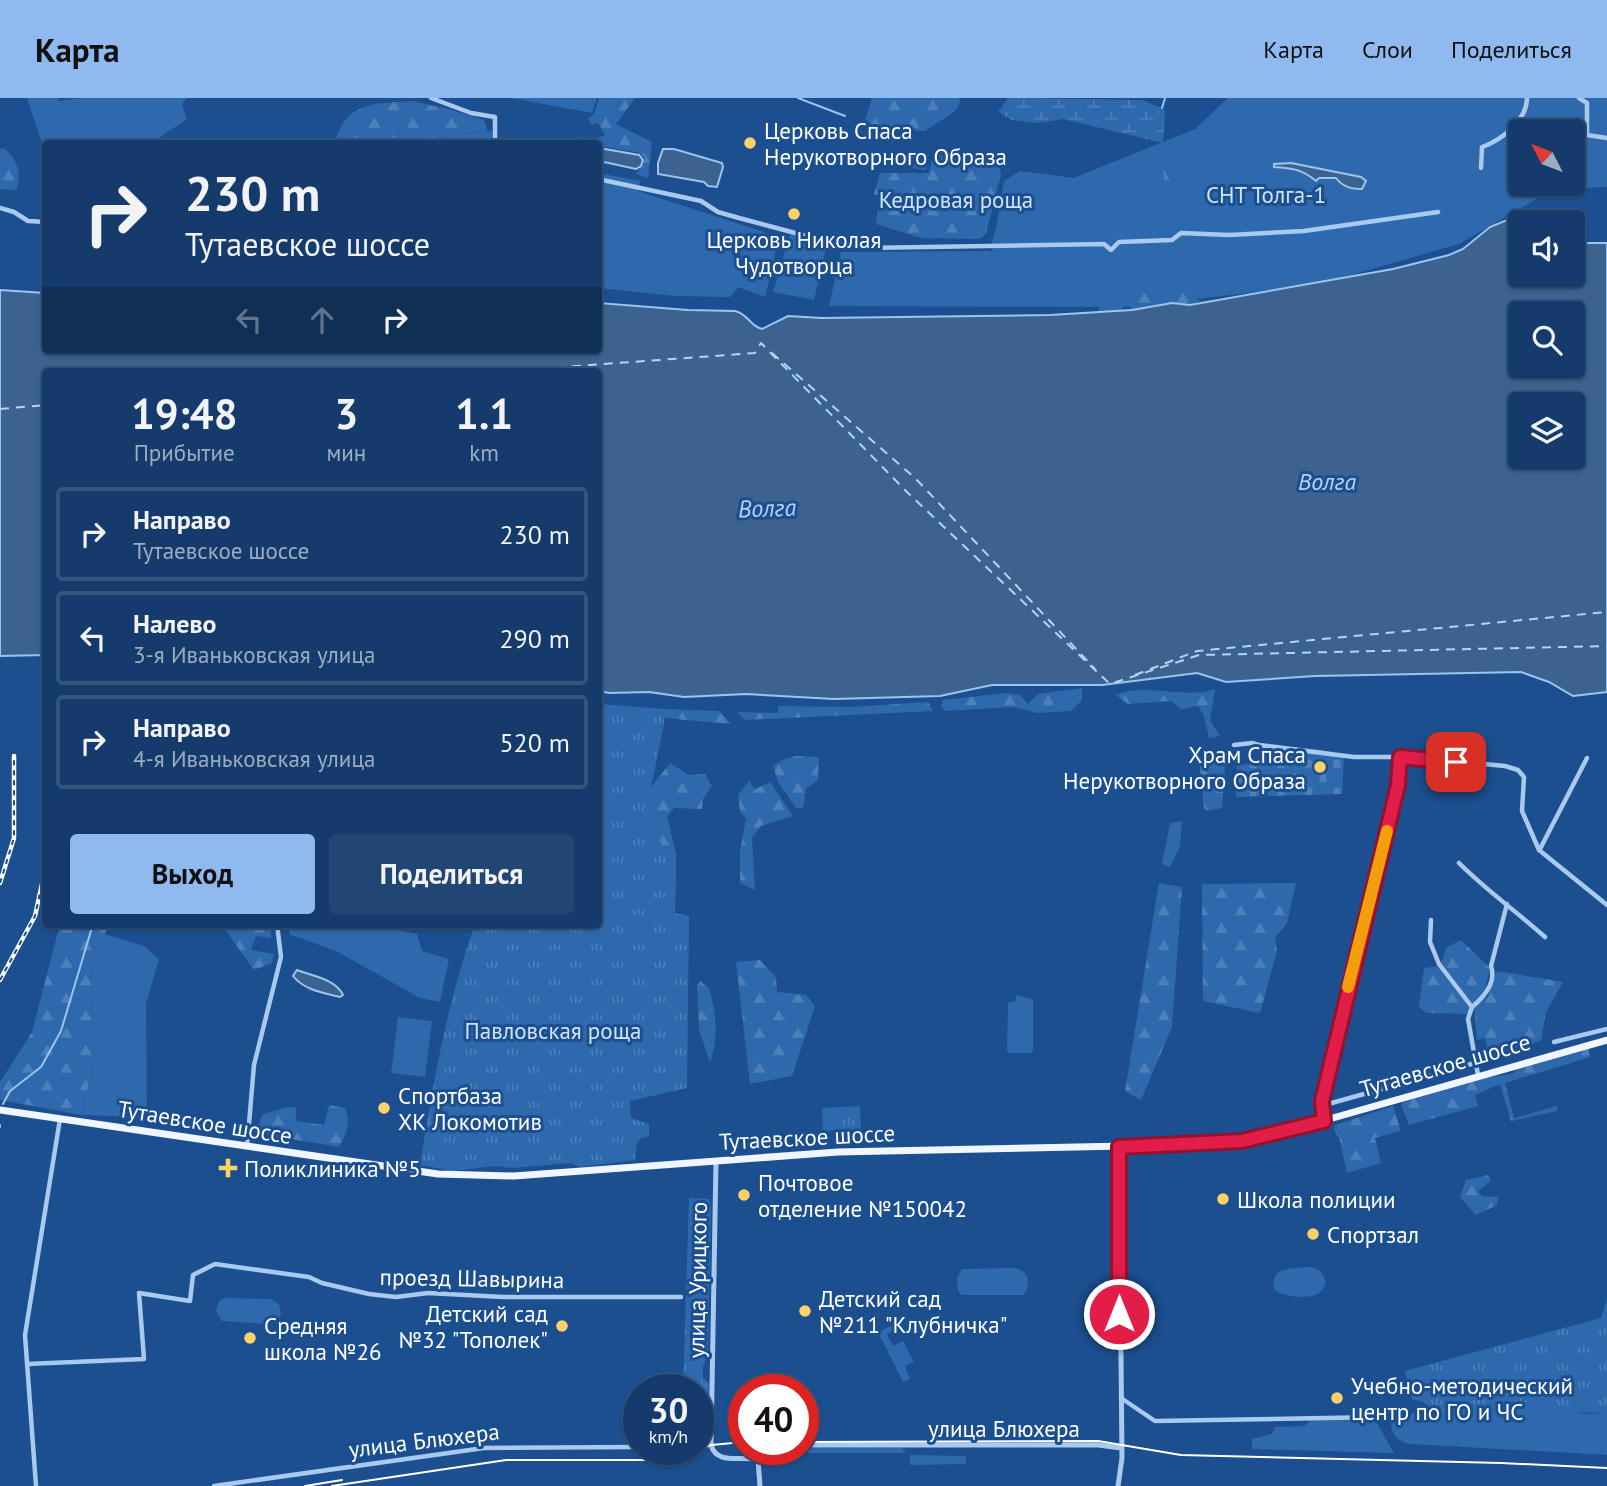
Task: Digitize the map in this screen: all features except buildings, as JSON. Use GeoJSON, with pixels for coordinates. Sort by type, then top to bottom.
{"type":"FeatureCollection","features":[{"type":"Feature","properties":{"kind":"main road","name":"Тутаевское шоссе"},"geometry":{"type":"LineString","coordinates":[[0,1110],[247,1148],[438,1174],[486,1177],[838,1152],[1119,1147],[1242,1141],[1324,1121],[1607,1040]]}},
{"type":"Feature","properties":{"kind":"street"},"geometry":{"type":"LineString","coordinates":[[431,98],[471,113],[495,117],[495,140]]}},
{"type":"Feature","properties":{"kind":"street"},"geometry":{"type":"LineString","coordinates":[[1481,168],[1482,147],[1496,142],[1520,118],[1527,108],[1527,98]]}},
{"type":"Feature","properties":{"kind":"street"},"geometry":{"type":"LineString","coordinates":[[1582,99],[1588,111],[1587,135],[1607,138]]}},
{"type":"Feature","properties":{"kind":"street"},"geometry":{"type":"LineString","coordinates":[[602,180],[701,201],[719,212],[739,218],[829,242],[865,248],[1104,244],[1111,250],[1119,242],[1172,240],[1181,233],[1230,235],[1304,231],[1438,212]]}},
{"type":"Feature","properties":{"kind":"street"},"geometry":{"type":"LineString","coordinates":[[0,208],[14,212],[28,221],[42,222]]}},
{"type":"Feature","properties":{"kind":"street"},"geometry":{"type":"LineString","coordinates":[[1234,745],[1252,743],[1354,757],[1400,757],[1505,766],[1518,770],[1524,777],[1522,811],[1539,850],[1607,905]]}},
{"type":"Feature","properties":{"kind":"street"},"geometry":{"type":"LineString","coordinates":[[1324,1121],[1321,1106],[1398,785],[1400,757]]}},
{"type":"Feature","properties":{"kind":"street"},"geometry":{"type":"LineString","coordinates":[[1539,850],[1587,758]]}},
{"type":"Feature","properties":{"kind":"street"},"geometry":{"type":"LineString","coordinates":[[1459,863],[1471,877],[1545,937]]}},
{"type":"Feature","properties":{"kind":"street"},"geometry":{"type":"LineString","coordinates":[[1478,1075],[1468,1019],[1472,1007],[1487,995],[1493,972],[1491,966],[1507,904]]}},
{"type":"Feature","properties":{"kind":"street"},"geometry":{"type":"LineString","coordinates":[[1431,920],[1430,942],[1439,964],[1472,1007]]}},
{"type":"Feature","properties":{"kind":"street"},"geometry":{"type":"LineString","coordinates":[[247,1148],[254,1065],[281,957],[277,928]]}},
{"type":"Feature","properties":{"kind":"street"},"geometry":{"type":"LineString","coordinates":[[1554,1042],[1607,1029]]}},
{"type":"Feature","properties":{"kind":"street"},"geometry":{"type":"LineString","coordinates":[[1587,1033],[1589,1044]]}},
{"type":"Feature","properties":{"kind":"street"},"geometry":{"type":"LineString","coordinates":[[1321,1106],[1475,1063]]}},
{"type":"Feature","properties":{"kind":"street"},"geometry":{"type":"LineString","coordinates":[[36,1486],[25,1335],[60,1119]]}},
{"type":"Feature","properties":{"kind":"street"},"geometry":{"type":"LineString","coordinates":[[1118,1486],[1121,1448],[1119,1147]]}},
{"type":"Feature","properties":{"kind":"street","name":"улица Урицкого"},"geometry":{"type":"LineString","coordinates":[[712,1374],[716,1161]]}},
{"type":"Feature","properties":{"kind":"street","name":"проезд Шавырина"},"geometry":{"type":"LineString","coordinates":[[27,1364],[144,1359],[139,1293],[190,1301],[193,1275],[215,1264],[309,1277],[322,1283],[369,1294],[396,1297],[439,1293],[503,1297],[681,1297]]}},
{"type":"Feature","properties":{"kind":"street"},"geometry":{"type":"LineString","coordinates":[[1120,1397],[1155,1421],[1381,1417]]}},
{"type":"Feature","properties":{"kind":"street","name":"улица Блюхера"},"geometry":{"type":"LineString","coordinates":[[819,1446],[1098,1445],[1121,1448]]}},
{"type":"Feature","properties":{"kind":"street","name":"улица Блюхера"},"geometry":{"type":"LineString","coordinates":[[214,1486],[494,1447],[623,1447]]}},
{"type":"Feature","properties":{"kind":"street"},"geometry":{"type":"LineString","coordinates":[[758,1465],[760,1486]]}},
{"type":"Feature","properties":{"kind":"green space"},"geometry":{"type":"Polygon","coordinates":[[[27,98],[58,98],[59,101],[80,98],[187,98],[182,104],[187,119],[156,140],[42,140],[42,144],[27,98]]]}},
{"type":"Feature","properties":{"kind":"green space"},"geometry":{"type":"Polygon","coordinates":[[[511,98],[597,98],[592,113],[511,98]]]}},
{"type":"Feature","properties":{"kind":"green space"},"geometry":{"type":"Polygon","coordinates":[[[599,98],[635,98],[616,124],[652,142],[648,178],[636,174],[645,158],[637,152],[602,146],[602,140],[578,140],[579,137],[594,139],[605,135],[598,122],[592,125],[588,119],[594,114],[599,98]]]}},
{"type":"Feature","properties":{"kind":"green space"},"geometry":{"type":"Polygon","coordinates":[[[872,98],[960,100],[954,112],[925,131],[894,130],[872,135],[866,131],[864,124],[872,98]]]}},
{"type":"Feature","properties":{"kind":"green space"},"geometry":{"type":"Polygon","coordinates":[[[1008,98],[1143,100],[1165,110],[1163,143],[1063,119],[1038,123],[1012,120],[998,112],[1008,98]]]}},
{"type":"Feature","properties":{"kind":"green space","name":"СНТ Толга-1"},"geometry":{"type":"Polygon","coordinates":[[[1228,98],[1607,98],[1607,187],[1586,188],[1586,119],[1508,119],[1508,196],[1542,196],[1518,210],[1508,210],[1508,216],[1459,244],[1341,278],[1295,288],[1123,307],[1122,311],[1098,312],[1099,307],[829,306],[841,252],[992,251],[994,244],[991,244],[1004,181],[1020,171],[1074,178],[1195,129],[1228,98]]]}},
{"type":"Feature","properties":{"kind":"green space"},"geometry":{"type":"Polygon","coordinates":[[[411,101],[448,109],[484,120],[487,131],[414,140],[336,140],[346,119],[354,112],[363,107],[411,101]]]}},
{"type":"Feature","properties":{"kind":"green space"},"geometry":{"type":"Polygon","coordinates":[[[492,131],[493,140],[410,140],[492,131]]]}},
{"type":"Feature","properties":{"kind":"green space"},"geometry":{"type":"Polygon","coordinates":[[[1166,147],[1170,147],[1177,164],[1175,184],[1178,214],[1165,194],[1163,170],[1171,166],[1166,147]]]}},
{"type":"Feature","properties":{"kind":"green space"},"geometry":{"type":"Polygon","coordinates":[[[4,148],[18,167],[16,190],[0,189],[0,149],[4,148]]]}},
{"type":"Feature","properties":{"kind":"green space"},"geometry":{"type":"Polygon","coordinates":[[[890,150],[929,155],[926,170],[886,164],[890,150]]]}},
{"type":"Feature","properties":{"kind":"green space","name":"Кедровая роща"},"geometry":{"type":"Polygon","coordinates":[[[933,154],[983,162],[1000,168],[1001,175],[986,233],[980,239],[921,238],[876,224],[879,196],[874,194],[880,173],[929,173],[933,154]]]}},
{"type":"Feature","properties":{"kind":"green space"},"geometry":{"type":"Polygon","coordinates":[[[602,174],[640,181],[638,191],[779,237],[765,297],[738,287],[730,297],[674,296],[602,288],[602,174]]]}},
{"type":"Feature","properties":{"kind":"green space"},"geometry":{"type":"Polygon","coordinates":[[[790,234],[827,245],[814,300],[773,292],[790,234]]]}},
{"type":"Feature","properties":{"kind":"green space"},"geometry":{"type":"Polygon","coordinates":[[[1167,290],[1195,295],[1200,301],[1190,305],[1172,303],[1132,310],[1130,308],[1135,294],[1167,290]]]}},
{"type":"Feature","properties":{"kind":"green space"},"geometry":{"type":"Polygon","coordinates":[[[1082,688],[1082,700],[1071,711],[1037,713],[1013,707],[945,711],[941,706],[943,700],[1007,693],[1020,695],[1028,704],[1038,694],[1082,688]]]}},
{"type":"Feature","properties":{"kind":"green space"},"geometry":{"type":"Polygon","coordinates":[[[1215,689],[1210,720],[1220,736],[1209,738],[1204,716],[1198,706],[1181,709],[1171,701],[1128,704],[1116,695],[1140,690],[1191,693],[1215,689]]]}},
{"type":"Feature","properties":{"kind":"green space"},"geometry":{"type":"Polygon","coordinates":[[[928,702],[933,711],[745,720],[737,712],[778,713],[778,706],[850,707],[928,702]]]}},
{"type":"Feature","properties":{"kind":"green space","name":"Павловская роща"},"geometry":{"type":"Polygon","coordinates":[[[602,704],[664,709],[664,724],[646,812],[676,875],[675,913],[689,916],[687,1088],[630,1101],[631,1118],[649,1124],[649,1136],[641,1138],[637,1144],[635,1160],[580,1167],[571,1163],[452,1171],[420,1165],[436,1073],[474,928],[602,928],[602,704]]]}},
{"type":"Feature","properties":{"kind":"green space"},"geometry":{"type":"Polygon","coordinates":[[[664,709],[719,711],[731,724],[664,718],[664,709]]]}},
{"type":"Feature","properties":{"kind":"green space"},"geometry":{"type":"Polygon","coordinates":[[[1295,747],[1321,750],[1325,754],[1344,758],[1342,794],[1236,797],[1237,765],[1270,762],[1271,749],[1294,752],[1295,747]]]}},
{"type":"Feature","properties":{"kind":"green space"},"geometry":{"type":"Polygon","coordinates":[[[796,756],[819,757],[818,780],[806,789],[803,808],[796,808],[778,782],[773,766],[796,756]]]}},
{"type":"Feature","properties":{"kind":"green space"},"geometry":{"type":"Polygon","coordinates":[[[1199,758],[1217,759],[1225,767],[1222,808],[1207,811],[1204,808],[1199,758]]]}},
{"type":"Feature","properties":{"kind":"green space"},"geometry":{"type":"Polygon","coordinates":[[[670,763],[689,775],[705,774],[712,786],[703,799],[702,809],[674,808],[667,816],[676,854],[676,873],[670,879],[674,915],[689,917],[688,961],[678,955],[648,895],[640,873],[632,833],[632,811],[670,763]]]}},
{"type":"Feature","properties":{"kind":"green space"},"geometry":{"type":"Polygon","coordinates":[[[749,781],[755,789],[770,782],[793,816],[761,826],[752,837],[755,890],[740,883],[740,851],[746,819],[740,812],[738,795],[749,781]]]}},
{"type":"Feature","properties":{"kind":"green space"},"geometry":{"type":"Polygon","coordinates":[[[1182,821],[1180,846],[1170,867],[1162,864],[1170,823],[1182,821]]]}},
{"type":"Feature","properties":{"kind":"green space"},"geometry":{"type":"Polygon","coordinates":[[[1159,883],[1182,887],[1172,1027],[1141,1100],[1125,1091],[1159,883]]]}},
{"type":"Feature","properties":{"kind":"green space"},"geometry":{"type":"Polygon","coordinates":[[[1296,883],[1287,923],[1275,938],[1277,951],[1260,1013],[1203,1001],[1202,884],[1296,883]]]}},
{"type":"Feature","properties":{"kind":"green space"},"geometry":{"type":"Polygon","coordinates":[[[59,928],[108,928],[91,959],[94,1064],[81,1115],[0,1100],[0,1082],[32,1032],[59,928]]]}},
{"type":"Feature","properties":{"kind":"green space"},"geometry":{"type":"Polygon","coordinates":[[[224,928],[271,928],[271,938],[256,936],[251,950],[274,954],[272,963],[254,970],[224,928]]]}},
{"type":"Feature","properties":{"kind":"green space"},"geometry":{"type":"Polygon","coordinates":[[[290,928],[389,928],[417,934],[422,951],[449,959],[440,1002],[420,998],[336,951],[289,934],[290,928]]]}},
{"type":"Feature","properties":{"kind":"green space"},"geometry":{"type":"Polygon","coordinates":[[[104,934],[144,946],[159,959],[146,1004],[147,1117],[81,1115],[94,1064],[91,959],[104,934]]]}},
{"type":"Feature","properties":{"kind":"green space"},"geometry":{"type":"Polygon","coordinates":[[[1461,940],[1490,968],[1484,994],[1472,1004],[1441,963],[1447,947],[1461,940]]]}},
{"type":"Feature","properties":{"kind":"green space"},"geometry":{"type":"Polygon","coordinates":[[[760,960],[776,977],[777,992],[806,995],[815,1006],[792,1076],[750,1084],[736,962],[760,960]]]}},
{"type":"Feature","properties":{"kind":"green space"},"geometry":{"type":"Polygon","coordinates":[[[1439,966],[1469,1007],[1470,1014],[1427,1013],[1419,1007],[1424,968],[1439,966]]]}},
{"type":"Feature","properties":{"kind":"green space"},"geometry":{"type":"Polygon","coordinates":[[[1497,971],[1563,982],[1546,1012],[1541,1041],[1489,1054],[1485,1038],[1477,1040],[1474,1007],[1488,996],[1497,971]]]}},
{"type":"Feature","properties":{"kind":"green space"},"geometry":{"type":"Polygon","coordinates":[[[700,981],[709,988],[715,1015],[715,1044],[710,1062],[699,1030],[697,986],[700,981]]]}},
{"type":"Feature","properties":{"kind":"green space"},"geometry":{"type":"Polygon","coordinates":[[[1016,995],[1033,999],[1031,1053],[1009,1053],[1007,1050],[1008,1003],[1015,1001],[1016,995]]]}},
{"type":"Feature","properties":{"kind":"green space"},"geometry":{"type":"Polygon","coordinates":[[[398,1017],[432,1021],[425,1077],[391,1073],[398,1017]]]}},
{"type":"Feature","properties":{"kind":"green space"},"geometry":{"type":"Polygon","coordinates":[[[1588,1048],[1590,1057],[1505,1083],[1514,1118],[1557,1106],[1557,1111],[1511,1121],[1500,1084],[1475,1095],[1478,1106],[1409,1125],[1401,1105],[1404,1101],[1485,1078],[1511,1074],[1520,1068],[1588,1048]]]}},
{"type":"Feature","properties":{"kind":"green space"},"geometry":{"type":"Polygon","coordinates":[[[329,1105],[345,1108],[347,1114],[347,1128],[339,1147],[255,1133],[263,1114],[288,1107],[296,1108],[296,1121],[324,1125],[329,1105]]]}},
{"type":"Feature","properties":{"kind":"green space"},"geometry":{"type":"Polygon","coordinates":[[[860,1106],[861,1130],[823,1131],[822,1108],[860,1106]]]}},
{"type":"Feature","properties":{"kind":"green space"},"geometry":{"type":"Polygon","coordinates":[[[1393,1106],[1401,1131],[1375,1138],[1381,1163],[1347,1173],[1339,1137],[1334,1131],[1335,1125],[1393,1106]]]}},
{"type":"Feature","properties":{"kind":"green space"},"geometry":{"type":"Polygon","coordinates":[[[1488,1175],[1491,1181],[1478,1191],[1482,1196],[1498,1197],[1497,1205],[1476,1215],[1460,1197],[1466,1180],[1488,1175]]]}},
{"type":"Feature","properties":{"kind":"green space"},"geometry":{"type":"Polygon","coordinates":[[[689,1198],[709,1199],[708,1355],[703,1374],[684,1374],[689,1198]]]}},
{"type":"Feature","properties":{"kind":"green space"},"geometry":{"type":"Polygon","coordinates":[[[1312,1267],[1321,1271],[1326,1282],[1316,1294],[1298,1297],[1275,1290],[1275,1276],[1279,1272],[1291,1268],[1312,1267]]]}},
{"type":"Feature","properties":{"kind":"green space"},"geometry":{"type":"Polygon","coordinates":[[[1014,1268],[1026,1274],[1028,1286],[1024,1295],[962,1295],[958,1291],[957,1278],[962,1269],[1014,1268]]]}},
{"type":"Feature","properties":{"kind":"green space"},"geometry":{"type":"Polygon","coordinates":[[[225,1298],[271,1299],[279,1304],[281,1314],[276,1322],[266,1324],[222,1321],[216,1311],[219,1301],[225,1298]]]}},
{"type":"Feature","properties":{"kind":"green space"},"geometry":{"type":"Polygon","coordinates":[[[1607,1299],[1607,1413],[1556,1412],[1544,1402],[1428,1406],[1412,1399],[1405,1371],[1601,1318],[1607,1299]]]}},
{"type":"Feature","properties":{"kind":"green space"},"geometry":{"type":"Polygon","coordinates":[[[895,1324],[898,1329],[887,1334],[893,1346],[903,1341],[914,1362],[905,1366],[910,1379],[903,1382],[878,1332],[895,1324]]]}},
{"type":"Feature","properties":{"kind":"green space"},"geometry":{"type":"Polygon","coordinates":[[[1544,1402],[1584,1414],[1607,1413],[1607,1455],[1410,1444],[1396,1437],[1391,1428],[1391,1423],[1428,1406],[1544,1402]]]}},
{"type":"Feature","properties":{"kind":"green space"},"geometry":{"type":"Polygon","coordinates":[[[1311,1420],[1375,1420],[1394,1453],[1252,1449],[1252,1439],[1272,1434],[1275,1427],[1304,1426],[1311,1420]]]}},
{"type":"Feature","properties":{"kind":"green space"},"geometry":{"type":"Polygon","coordinates":[[[819,1448],[902,1448],[906,1453],[819,1453],[819,1448]]]}},
{"type":"Feature","properties":{"kind":"green space"},"geometry":{"type":"Polygon","coordinates":[[[910,1455],[966,1456],[966,1464],[910,1465],[910,1455]]]}},
{"type":"Feature","properties":{"kind":"water"},"geometry":{"type":"Polygon","coordinates":[[[602,149],[639,155],[643,160],[641,166],[636,169],[602,162],[602,149]]]}},
{"type":"Feature","properties":{"kind":"water"},"geometry":{"type":"Polygon","coordinates":[[[663,149],[674,149],[722,163],[717,187],[658,174],[658,163],[663,149]]]}},
{"type":"Feature","properties":{"kind":"water"},"geometry":{"type":"Polygon","coordinates":[[[1291,163],[1361,177],[1366,181],[1362,189],[1354,189],[1336,178],[1319,178],[1316,181],[1296,170],[1274,167],[1274,164],[1291,163]]]}},
{"type":"Feature","properties":{"kind":"water","name":"Волга"},"geometry":{"type":"Polygon","coordinates":[[[1507,220],[1508,287],[1585,287],[1585,243],[1607,243],[1607,692],[1573,696],[1549,682],[1521,672],[1315,676],[1226,682],[1197,673],[1102,685],[992,685],[940,696],[834,699],[746,694],[684,697],[649,692],[602,692],[602,368],[42,368],[42,655],[0,656],[0,290],[42,293],[42,354],[602,354],[602,303],[735,311],[762,329],[788,316],[822,318],[1050,315],[1132,310],[1172,303],[1190,305],[1393,269],[1463,249],[1490,227],[1507,220]]]}},
{"type":"Feature","properties":{"kind":"water"},"geometry":{"type":"Polygon","coordinates":[[[297,970],[335,985],[343,995],[340,997],[308,988],[293,976],[297,970]]]}},
{"type":"Feature","properties":{"kind":"waterway"},"geometry":{"type":"LineString","coordinates":[[798,98],[845,116]]}},
{"type":"Feature","properties":{"kind":"waterway"},"geometry":{"type":"LineString","coordinates":[[1162,108],[1165,98]]}},
{"type":"Feature","properties":{"kind":"waterway"},"geometry":{"type":"LineString","coordinates":[[3,1104],[10,1091],[41,1067],[61,1031],[92,928]]}},
{"type":"Feature","properties":{"kind":"ferry route"},"geometry":{"type":"LineString","coordinates":[[549,368],[755,353],[761,343],[908,493],[1110,684],[1199,655],[1607,646]]}},
{"type":"Feature","properties":{"kind":"ferry route"},"geometry":{"type":"LineString","coordinates":[[772,353],[916,479],[1095,669]]}},
{"type":"Feature","properties":{"kind":"ferry route"},"geometry":{"type":"LineString","coordinates":[[0,409],[42,405]]}},
{"type":"Feature","properties":{"kind":"ferry route"},"geometry":{"type":"LineString","coordinates":[[1135,675],[1197,651],[1607,612]]}},
{"type":"Feature","properties":{"kind":"tram line"},"geometry":{"type":"LineString","coordinates":[[819,1442],[1098,1441],[1181,1455],[1607,1468]]}},
{"type":"Feature","properties":{"kind":"tram line"},"geometry":{"type":"LineString","coordinates":[[332,1486],[506,1460],[668,1460],[711,1445],[728,1443]]}},
{"type":"Feature","properties":{"kind":"tram line"},"geometry":{"type":"LineString","coordinates":[[305,1486],[342,1480]]}},
{"type":"Feature","properties":{"kind":"railway"},"geometry":{"type":"LineString","coordinates":[[0,883],[14,838],[14,756]]}},
{"type":"Feature","properties":{"kind":"railway"},"geometry":{"type":"LineString","coordinates":[[0,980],[35,916],[42,884]]}},
{"type":"Feature","properties":{"kind":"slow traffic"},"geometry":{"type":"LineString","coordinates":[[1348,987],[1387,831]]}},
{"type":"Feature","properties":{"kind":"place","name":"Церковь Спаса Нерукотворного Образа"},"geometry":{"type":"Point","coordinates":[750,143]}},
{"type":"Feature","properties":{"kind":"place","name":"Церковь Николая Чудотворца"},"geometry":{"type":"Point","coordinates":[794,214]}},
{"type":"Feature","properties":{"kind":"place","name":"Храм Спаса Нерукотворного Образа"},"geometry":{"type":"Point","coordinates":[1320,767]}},
{"type":"Feature","properties":{"kind":"place","name":"Спортбаза ХК Локомотив"},"geometry":{"type":"Point","coordinates":[384,1108]}},
{"type":"Feature","properties":{"kind":"place","name":"Поликлиника №5"},"geometry":{"type":"Point","coordinates":[228,1168]}},
{"type":"Feature","properties":{"kind":"place","name":"Почтовое отделение №150042"},"geometry":{"type":"Point","coordinates":[744,1195]}},
{"type":"Feature","properties":{"kind":"place","name":"Школа полиции"},"geometry":{"type":"Point","coordinates":[1223,1199]}},
{"type":"Feature","properties":{"kind":"place","name":"Спортзал"},"geometry":{"type":"Point","coordinates":[1313,1234]}},
{"type":"Feature","properties":{"kind":"place","name":"Детский сад №211 \"Клубничка\""},"geometry":{"type":"Point","coordinates":[805,1311]}},
{"type":"Feature","properties":{"kind":"place","name":"Детский сад №32 \"Тополек\""},"geometry":{"type":"Point","coordinates":[562,1326]}},
{"type":"Feature","properties":{"kind":"place","name":"Средняя школа №26"},"geometry":{"type":"Point","coordinates":[250,1338]}},
{"type":"Feature","properties":{"kind":"place","name":"Учебно-методический центр по ГО и ЧС"},"geometry":{"type":"Point","coordinates":[1337,1398]}},
{"type":"Feature","properties":{"kind":"route"},"geometry":{"type":"LineString","coordinates":[[1119,1314],[1119,1147],[1222,1144],[1287,1132],[1324,1121],[1322,1101],[1398,785],[1400,757],[1456,762]]}}]}
